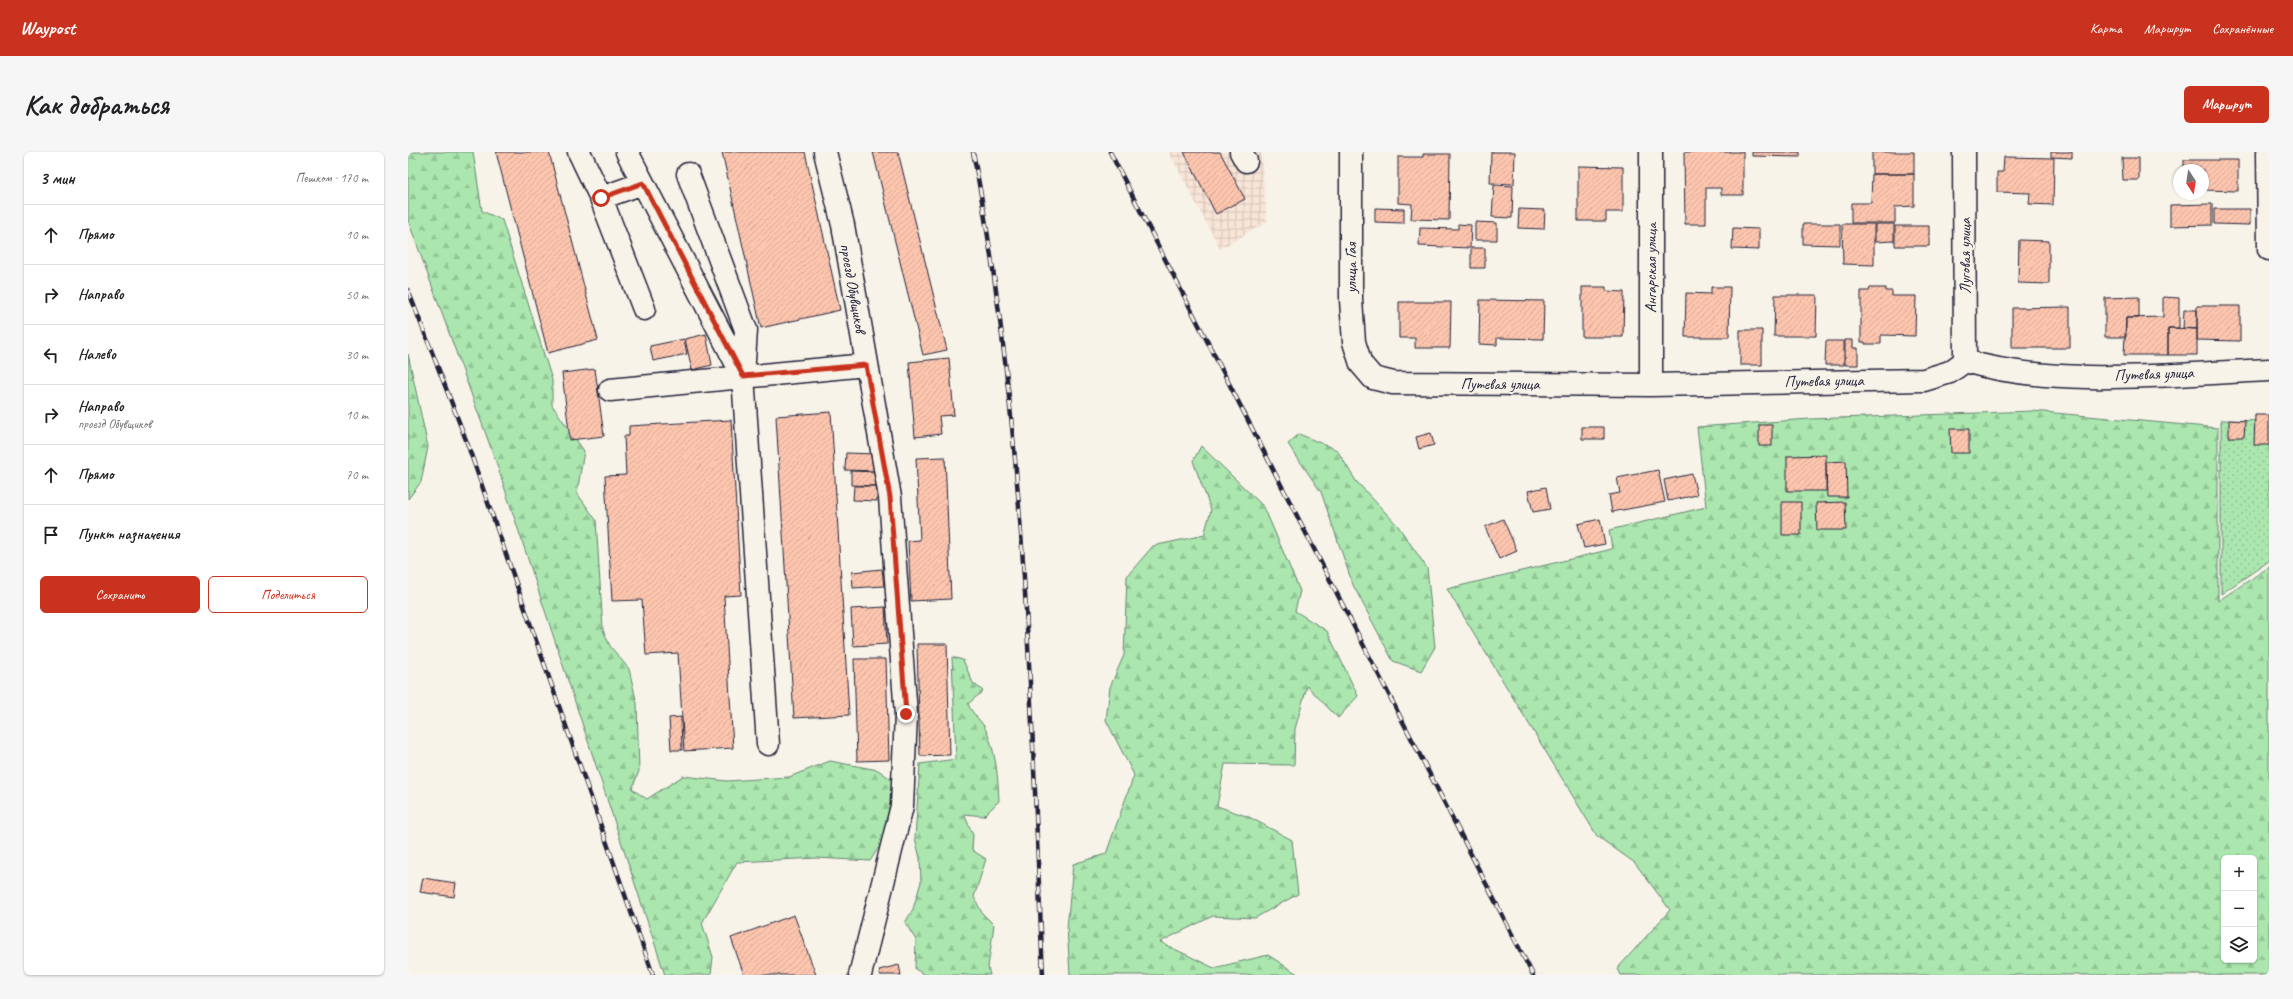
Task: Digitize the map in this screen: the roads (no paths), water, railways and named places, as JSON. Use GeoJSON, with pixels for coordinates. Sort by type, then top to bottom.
{"type":"FeatureCollection","features":[{"type":"Feature","properties":{"kind":"street"},"geometry":{"type":"LineString","coordinates":[[579,152],[601,198],[644,309]]}},
{"type":"Feature","properties":{"kind":"street"},"geometry":{"type":"LineString","coordinates":[[627,152],[743,376]]}},
{"type":"Feature","properties":{"kind":"street","name":"проезд Обувщиков"},"geometry":{"type":"LineString","coordinates":[[825,152],[843,225],[876,425],[890,497],[906,714],[902,806],[860,975]]}},
{"type":"Feature","properties":{"kind":"street","name":"улица Гая"},"geometry":{"type":"LineString","coordinates":[[1351,152],[1351,300],[1354,342],[1361,364],[1373,378]]}},
{"type":"Feature","properties":{"kind":"street","name":"Ангарская улица"},"geometry":{"type":"LineString","coordinates":[[1651,152],[1651,385]]}},
{"type":"Feature","properties":{"kind":"street","name":"Луговая улица"},"geometry":{"type":"LineString","coordinates":[[1964,152],[1965,361]]}},
{"type":"Feature","properties":{"kind":"street"},"geometry":{"type":"LineString","coordinates":[[2268,152],[2269,249]]}},
{"type":"Feature","properties":{"kind":"street"},"geometry":{"type":"LineString","coordinates":[[688,174],[746,330],[743,376],[768,744]]}},
{"type":"Feature","properties":{"kind":"street"},"geometry":{"type":"LineString","coordinates":[[601,198],[643,183]]}},
{"type":"Feature","properties":{"kind":"street","name":"Путевая улица"},"geometry":{"type":"LineString","coordinates":[[1373,378],[1393,383],[1651,385],[1924,380],[1950,372],[1965,361],[1990,368],[2027,374],[2115,376],[2269,370]]}},
{"type":"Feature","properties":{"kind":"street"},"geometry":{"type":"LineString","coordinates":[[610,390],[866,365]]}},
{"type":"Feature","properties":{"kind":"railway"},"geometry":{"type":"LineString","coordinates":[[973,152],[991,254],[1015,459],[1029,665],[1043,975]]}},
{"type":"Feature","properties":{"kind":"railway"},"geometry":{"type":"LineString","coordinates":[[1110,152],[1533,975]]}},
{"type":"Feature","properties":{"kind":"railway"},"geometry":{"type":"LineString","coordinates":[[408,290],[466,440],[653,975]]}}]}
